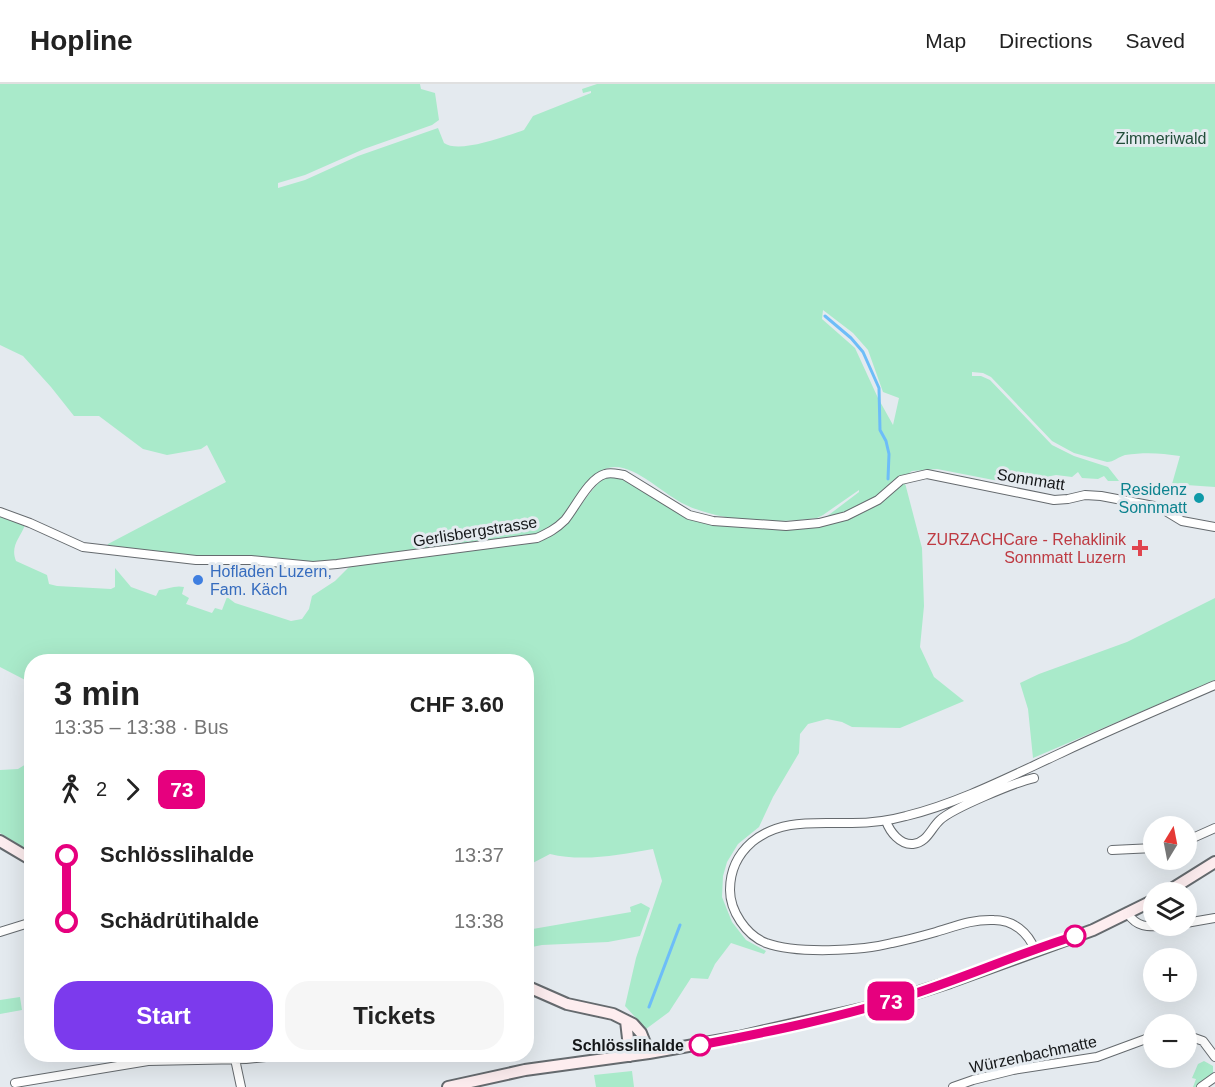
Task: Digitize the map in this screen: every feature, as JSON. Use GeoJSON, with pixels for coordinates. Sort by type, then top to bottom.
{"type":"FeatureCollection","features":[{"type":"Feature","properties":{"kind":"main road"},"geometry":{"type":"LineString","coordinates":[[0,841],[24,855]]}},
{"type":"Feature","properties":{"kind":"main road"},"geometry":{"type":"LineString","coordinates":[[1183,882],[1215,862]]}},
{"type":"Feature","properties":{"kind":"main road"},"geometry":{"type":"LineString","coordinates":[[448,1087],[525,1070],[649,1053],[782,1029],[869,1007],[950,982],[1093,930],[1143,906]]}},
{"type":"Feature","properties":{"kind":"main road"},"geometry":{"type":"LineString","coordinates":[[534,990],[567,1004],[613,1014],[633,1024],[641,1033],[649,1053]]}},
{"type":"Feature","properties":{"kind":"main road"},"geometry":{"type":"LineString","coordinates":[[626,1021],[630,1056]]}},
{"type":"Feature","properties":{"kind":"street","name":"Gerlisbergstrasse"},"geometry":{"type":"LineString","coordinates":[[0,512],[94,550],[123,551],[166,558],[251,560],[313,566],[537,538],[552,531],[564,520],[595,479],[604,474],[624,475],[689,515],[713,521],[786,526],[819,523],[846,516],[878,500],[901,480],[911,476]]}},
{"type":"Feature","properties":{"kind":"street","name":"Sonnmatt"},"geometry":{"type":"LineString","coordinates":[[911,476],[939,475],[1054,500],[1085,495],[1101,496],[1159,507],[1182,521],[1214,527]]}},
{"type":"Feature","properties":{"kind":"street"},"geometry":{"type":"LineString","coordinates":[[1035,950],[1023,930],[998,920],[969,921],[889,944],[831,950],[780,947],[764,942],[742,924],[733,909],[730,878],[742,851],[760,836],[774,829],[813,822],[886,821],[923,812],[1215,685]]}},
{"type":"Feature","properties":{"kind":"street"},"geometry":{"type":"LineString","coordinates":[[886,821],[891,832],[904,843],[915,844],[931,833],[938,822],[954,811],[1034,778]]}},
{"type":"Feature","properties":{"kind":"street"},"geometry":{"type":"LineString","coordinates":[[1197,836],[1215,828]]}},
{"type":"Feature","properties":{"kind":"street"},"geometry":{"type":"LineString","coordinates":[[1112,850],[1143,849]]}},
{"type":"Feature","properties":{"kind":"street"},"geometry":{"type":"LineString","coordinates":[[1128,914],[1136,923],[1143,925]]}},
{"type":"Feature","properties":{"kind":"street"},"geometry":{"type":"LineString","coordinates":[[1197,921],[1215,918]]}},
{"type":"Feature","properties":{"kind":"street"},"geometry":{"type":"LineString","coordinates":[[0,932],[24,924]]}},
{"type":"Feature","properties":{"kind":"street","name":"Würzenbachmatte"},"geometry":{"type":"LineString","coordinates":[[953,1087],[1020,1069],[1097,1057],[1143,1039]]}},
{"type":"Feature","properties":{"kind":"street"},"geometry":{"type":"LineString","coordinates":[[1197,1039],[1203,1041],[1215,1057]]}},
{"type":"Feature","properties":{"kind":"street"},"geometry":{"type":"LineString","coordinates":[[15,1083],[142,1062]]}},
{"type":"Feature","properties":{"kind":"street"},"geometry":{"type":"LineString","coordinates":[[236,1062],[241,1087]]}},
{"type":"Feature","properties":{"kind":"street"},"geometry":{"type":"LineString","coordinates":[[1201,1087],[1215,1077]]}},
{"type":"Feature","properties":{"kind":"green space","name":"Zimmeriwald"},"geometry":{"type":"Polygon","coordinates":[[[0,84],[420,84],[421,89],[435,93],[439,120],[432,125],[364,149],[305,175],[278,183],[278,188],[305,180],[358,156],[438,128],[444,143],[451,146],[483,143],[506,136],[524,130],[533,116],[591,93],[591,91],[583,93],[582,89],[597,84],[1215,84],[1215,487],[1172,484],[1180,456],[1139,453],[1125,455],[1107,462],[1074,453],[1052,441],[991,377],[983,373],[972,372],[972,376],[981,376],[990,380],[1052,445],[1074,456],[1108,467],[1119,481],[1108,481],[1104,476],[1098,479],[1082,478],[1078,472],[1072,477],[1056,475],[1041,478],[1024,486],[937,469],[912,471],[872,502],[844,514],[817,521],[817,519],[826,517],[859,490],[817,518],[768,521],[733,518],[700,511],[686,505],[632,471],[614,467],[605,469],[590,480],[560,521],[545,531],[527,536],[341,561],[307,563],[207,558],[106,548],[108,544],[226,482],[207,445],[201,449],[167,455],[143,449],[99,416],[74,416],[23,356],[0,345],[0,84]],[[823,310],[822,319],[855,348],[893,425],[899,398],[883,392],[868,350],[853,333],[823,310]]]}},
{"type":"Feature","properties":{"kind":"green space"},"geometry":{"type":"Polygon","coordinates":[[[604,477],[624,478],[710,523],[782,530],[825,525],[846,519],[879,504],[897,486],[905,483],[922,548],[924,606],[920,647],[934,677],[964,701],[900,728],[852,727],[827,719],[808,724],[800,734],[799,753],[773,797],[759,827],[738,844],[727,862],[723,876],[722,897],[732,922],[746,940],[766,951],[764,954],[731,943],[715,964],[708,979],[691,978],[669,1012],[646,1029],[625,1006],[636,958],[662,881],[653,849],[588,858],[550,854],[534,862],[534,654],[24,654],[24,679],[0,667],[0,515],[25,525],[15,546],[16,561],[47,575],[49,584],[111,589],[115,587],[115,568],[131,587],[156,596],[159,590],[184,587],[182,594],[189,598],[186,604],[212,613],[215,608],[222,610],[227,597],[235,603],[291,621],[302,619],[309,609],[312,596],[335,581],[351,565],[526,544],[541,540],[563,527],[604,477]]]}},
{"type":"Feature","properties":{"kind":"green space"},"geometry":{"type":"Polygon","coordinates":[[[1215,598],[1215,680],[1033,758],[1028,709],[1020,683],[1127,642],[1215,598]]]}},
{"type":"Feature","properties":{"kind":"green space"},"geometry":{"type":"Polygon","coordinates":[[[24,765],[24,848],[0,833],[0,770],[18,769],[24,765]]]}},
{"type":"Feature","properties":{"kind":"green space"},"geometry":{"type":"Polygon","coordinates":[[[641,903],[650,908],[640,936],[608,942],[534,947],[534,929],[631,912],[630,907],[641,903]]]}},
{"type":"Feature","properties":{"kind":"green space"},"geometry":{"type":"Polygon","coordinates":[[[20,997],[22,1010],[0,1014],[0,1000],[20,997]]]}},
{"type":"Feature","properties":{"kind":"green space"},"geometry":{"type":"Polygon","coordinates":[[[1204,1061],[1213,1066],[1213,1074],[1193,1087],[1196,1079],[1192,1078],[1198,1064],[1204,1061]]]}},
{"type":"Feature","properties":{"kind":"green space"},"geometry":{"type":"Polygon","coordinates":[[[632,1071],[634,1087],[596,1087],[594,1075],[632,1071]]]}},
{"type":"Feature","properties":{"kind":"waterway"},"geometry":{"type":"LineString","coordinates":[[825,316],[851,338],[863,352],[879,388],[880,430],[889,454],[888,479]]}},
{"type":"Feature","properties":{"kind":"waterway"},"geometry":{"type":"LineString","coordinates":[[649,1007],[680,925]]}},
{"type":"Feature","properties":{"kind":"bus line","name":"73"},"geometry":{"type":"LineString","coordinates":[[700,1045],[782,1029],[891,1001],[1075,936]]}},
{"type":"Feature","properties":{"kind":"place","name":"Residenz Sonnmatt"},"geometry":{"type":"Point","coordinates":[1199,498]}},
{"type":"Feature","properties":{"kind":"place","name":"ZURZACHCare - Rehaklinik Sonnmatt Luzern"},"geometry":{"type":"Point","coordinates":[1140,548]}},
{"type":"Feature","properties":{"kind":"place","name":"Hofladen Luzern, Fam. Käch"},"geometry":{"type":"Point","coordinates":[198,580]}},
{"type":"Feature","properties":{"kind":"place","name":"Schlösslihalde"},"geometry":{"type":"Point","coordinates":[700,1045]}}]}
